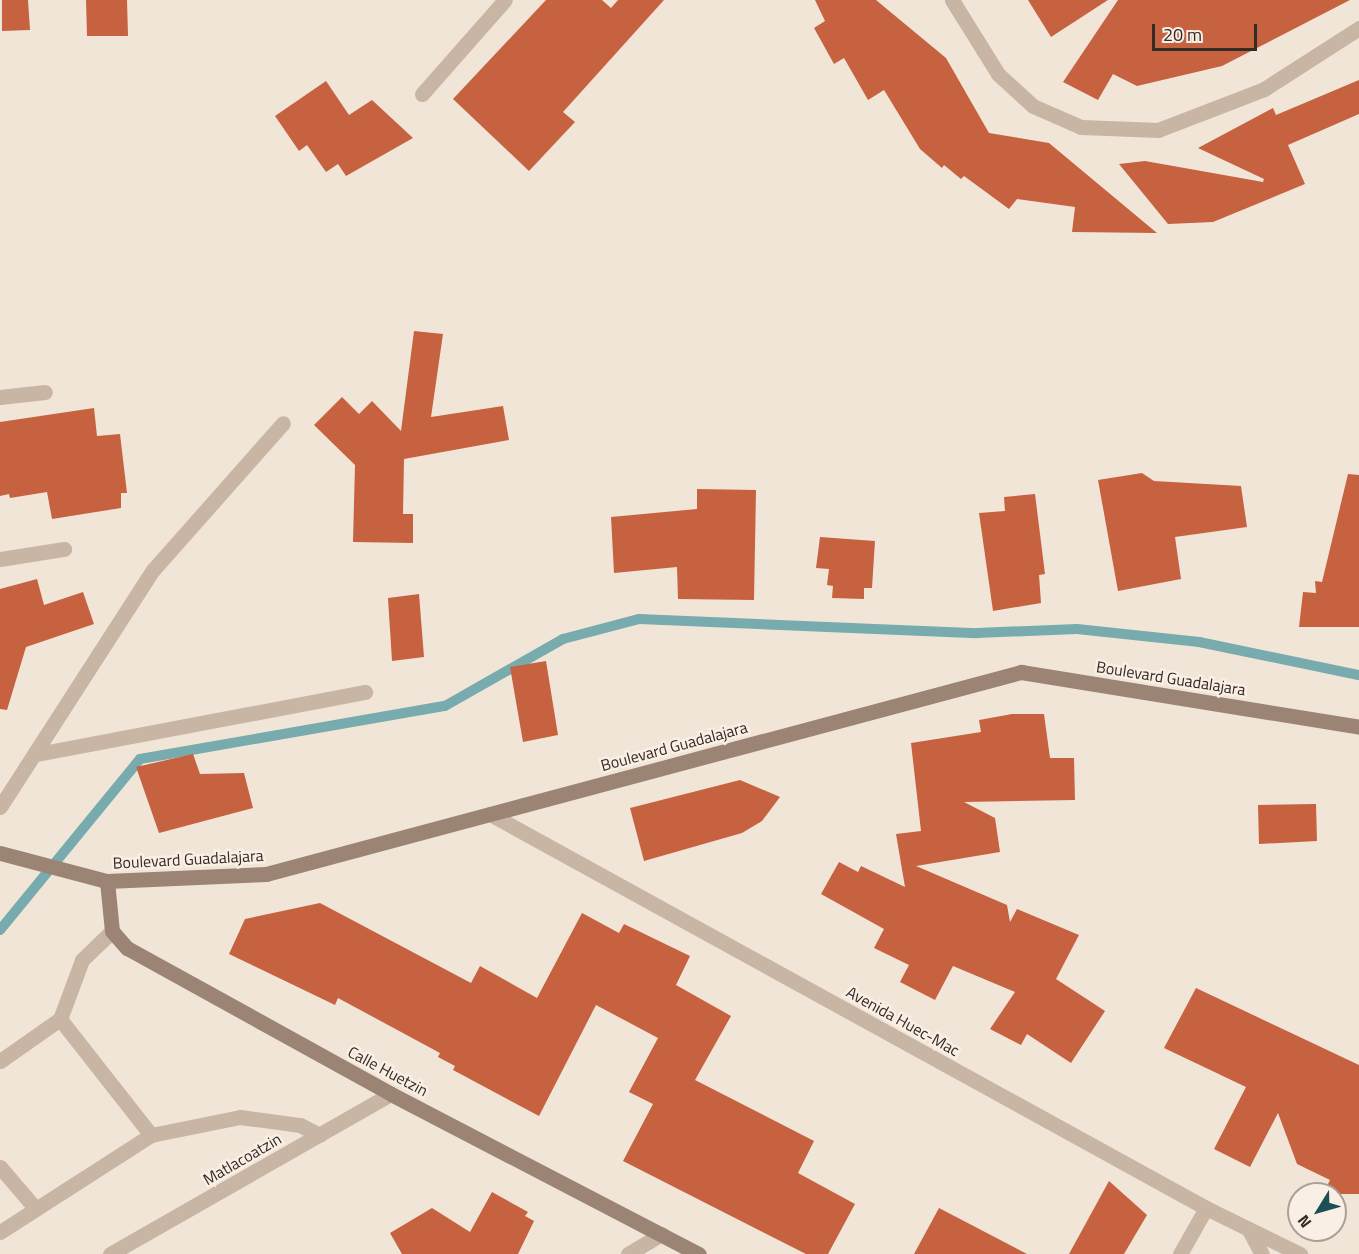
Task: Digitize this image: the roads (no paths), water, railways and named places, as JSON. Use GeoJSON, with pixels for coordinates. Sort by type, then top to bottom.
{"type":"FeatureCollection","features":[{"type":"Feature","properties":{"kind":"main road","name":"Boulevard Guadalajara"},"geometry":{"type":"LineString","coordinates":[[3,854],[107,881],[266,874],[1020,672],[1359,727]]}},
{"type":"Feature","properties":{"kind":"main road"},"geometry":{"type":"LineString","coordinates":[[107,881],[112,931]]}},
{"type":"Feature","properties":{"kind":"main road","name":"Calle Huetzin"},"geometry":{"type":"LineString","coordinates":[[112,931],[127,948],[391,1094],[698,1254]]}},
{"type":"Feature","properties":{"kind":"street"},"geometry":{"type":"LineString","coordinates":[[422,94],[505,0]]}},
{"type":"Feature","properties":{"kind":"street"},"geometry":{"type":"LineString","coordinates":[[952,0],[998,74],[1033,106],[1081,127],[1158,130],[1264,89],[1359,28]]}},
{"type":"Feature","properties":{"kind":"street"},"geometry":{"type":"LineString","coordinates":[[0,398],[45,392]]}},
{"type":"Feature","properties":{"kind":"street"},"geometry":{"type":"LineString","coordinates":[[0,807],[37,754],[153,570],[283,423]]}},
{"type":"Feature","properties":{"kind":"street"},"geometry":{"type":"LineString","coordinates":[[0,559],[64,549]]}},
{"type":"Feature","properties":{"kind":"street"},"geometry":{"type":"LineString","coordinates":[[37,754],[365,692]]}},
{"type":"Feature","properties":{"kind":"street","name":"Avenida Huec-Mac"},"geometry":{"type":"LineString","coordinates":[[490,814],[1206,1208],[1300,1254]]}},
{"type":"Feature","properties":{"kind":"street"},"geometry":{"type":"LineString","coordinates":[[0,1061],[60,1019],[82,960],[112,931]]}},
{"type":"Feature","properties":{"kind":"street"},"geometry":{"type":"LineString","coordinates":[[60,1019],[151,1135]]}},
{"type":"Feature","properties":{"kind":"street","name":"Matlacoatzin"},"geometry":{"type":"LineString","coordinates":[[110,1254],[391,1094]]}},
{"type":"Feature","properties":{"kind":"street"},"geometry":{"type":"LineString","coordinates":[[0,1232],[151,1135],[240,1117],[300,1125],[320,1135]]}},
{"type":"Feature","properties":{"kind":"street"},"geometry":{"type":"LineString","coordinates":[[0,1167],[36,1209]]}},
{"type":"Feature","properties":{"kind":"street"},"geometry":{"type":"LineString","coordinates":[[1180,1254],[1206,1208]]}},
{"type":"Feature","properties":{"kind":"street"},"geometry":{"type":"LineString","coordinates":[[1249,1230],[1262,1254]]}},
{"type":"Feature","properties":{"kind":"street"},"geometry":{"type":"LineString","coordinates":[[628,1254],[661,1234]]}},
{"type":"Feature","properties":{"kind":"waterway"},"geometry":{"type":"LineString","coordinates":[[0,930],[140,759],[445,706],[563,639],[639,619],[977,633],[1077,629],[1199,642],[1359,675]]}}]}
